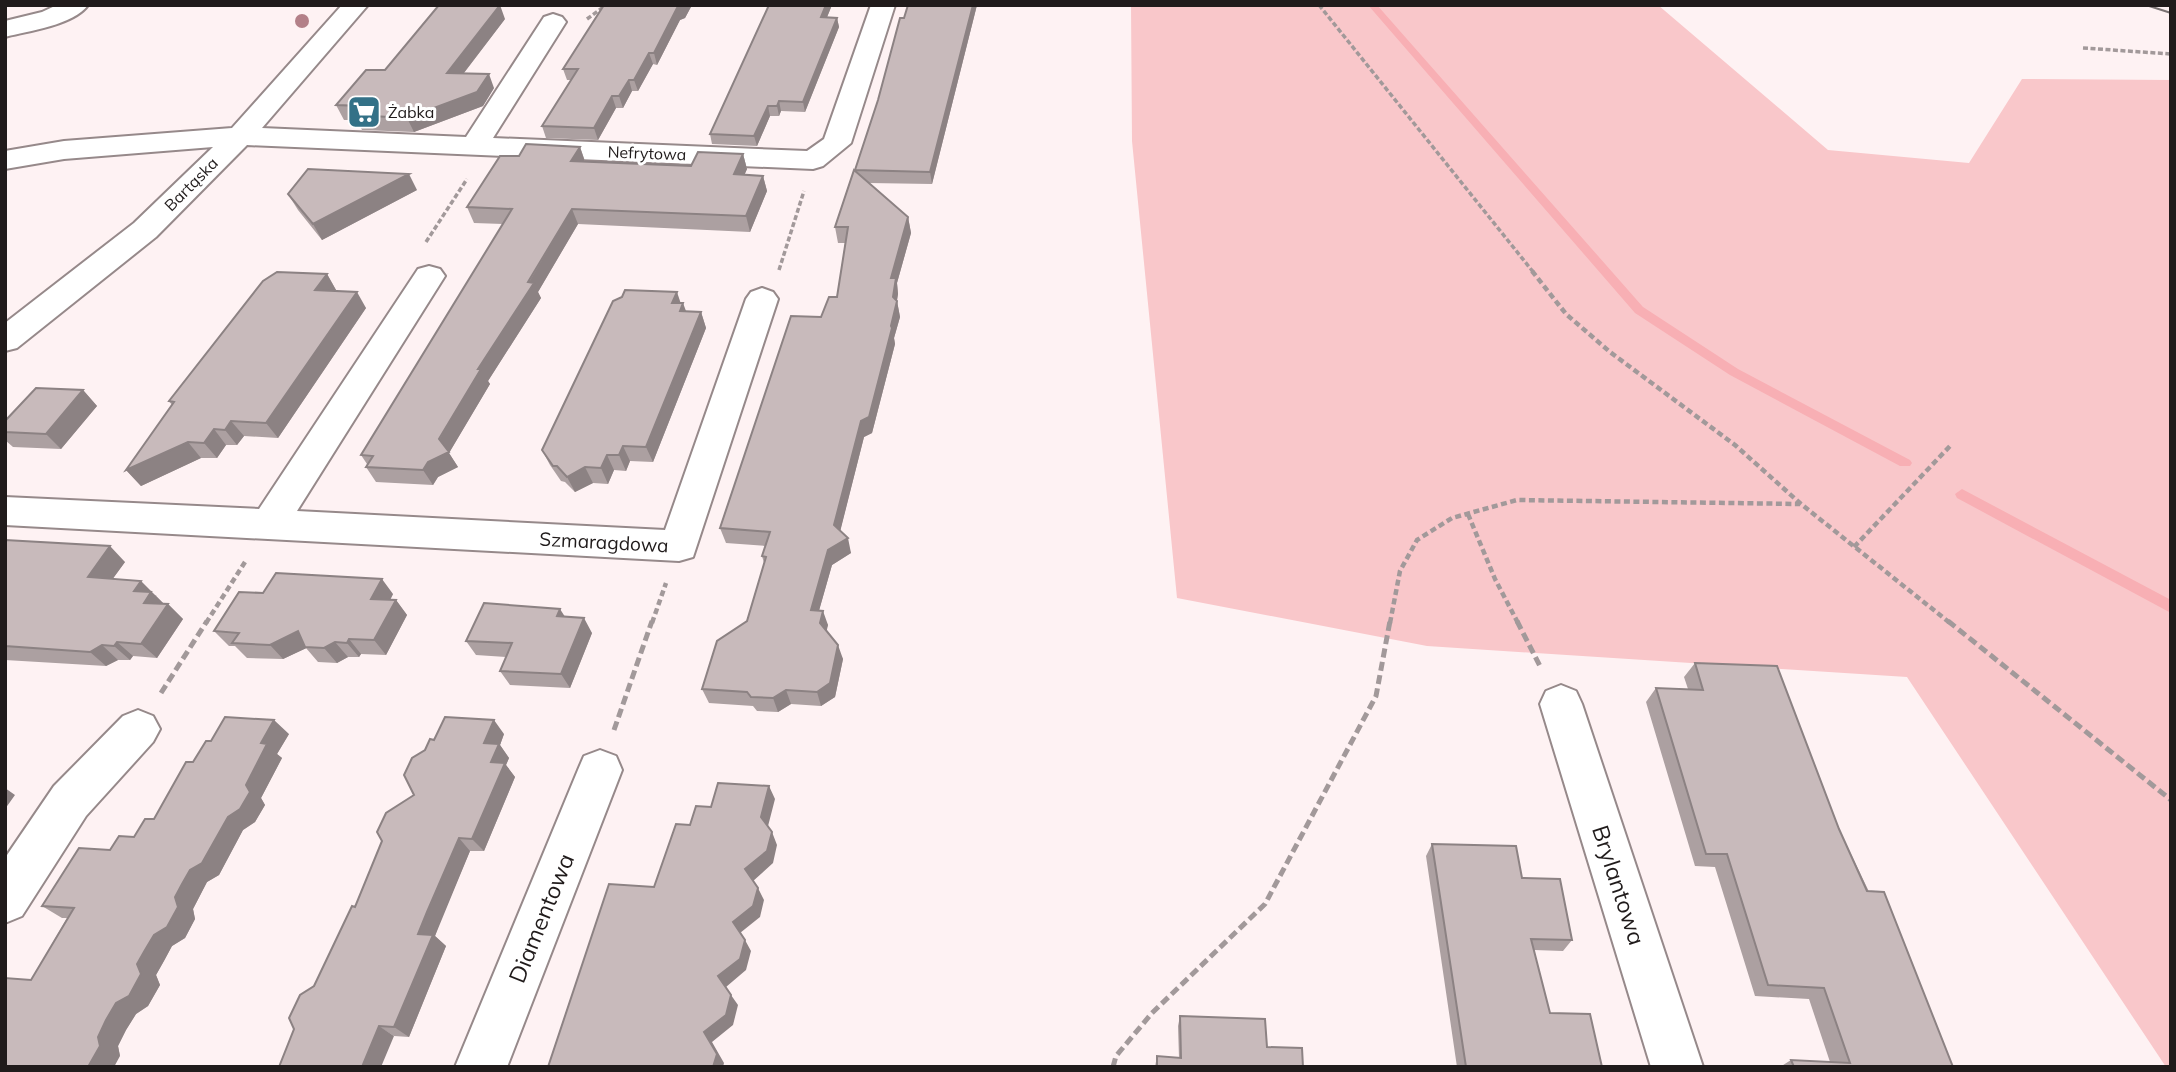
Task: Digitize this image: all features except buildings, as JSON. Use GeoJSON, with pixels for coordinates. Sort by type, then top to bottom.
{"type":"FeatureCollection","features":[{"type":"Feature","properties":{"kind":"street"},"geometry":{"type":"LineString","coordinates":[[5,29],[51,18],[76,5]]}},
{"type":"Feature","properties":{"kind":"street","name":"Bartąska"},"geometry":{"type":"LineString","coordinates":[[5,340],[145,230],[240,136],[356,5]]}},
{"type":"Feature","properties":{"kind":"street"},"geometry":{"type":"LineString","coordinates":[[813,160],[837,143],[883,5]]}},
{"type":"Feature","properties":{"kind":"street"},"geometry":{"type":"LineString","coordinates":[[482,146],[553,22]]}},
{"type":"Feature","properties":{"kind":"street","name":"Nefrytowa"},"geometry":{"type":"LineString","coordinates":[[5,160],[64,150],[240,136],[813,160]]}},
{"type":"Feature","properties":{"kind":"street"},"geometry":{"type":"LineString","coordinates":[[270,523],[429,276]]}},
{"type":"Feature","properties":{"kind":"street","name":"Szmaragdowa"},"geometry":{"type":"LineString","coordinates":[[5,511],[678,546],[762,299]]}},
{"type":"Feature","properties":{"kind":"street","name":"Brylantowa"},"geometry":{"type":"LineString","coordinates":[[1561,704],[1677,1067]]}},
{"type":"Feature","properties":{"kind":"street"},"geometry":{"type":"LineString","coordinates":[[5,900],[71,801],[138,729]]}},
{"type":"Feature","properties":{"kind":"street","name":"Diamentowa"},"geometry":{"type":"LineString","coordinates":[[481,1067],[600,770]]}},
{"type":"Feature","properties":{"kind":"path"},"geometry":{"type":"LineString","coordinates":[[587,19],[606,5]]}},
{"type":"Feature","properties":{"kind":"path"},"geometry":{"type":"LineString","coordinates":[[1319,5],[1566,314],[1610,352],[1735,445],[1801,504],[2171,800]]}},
{"type":"Feature","properties":{"kind":"path"},"geometry":{"type":"LineString","coordinates":[[2083,48],[2171,54]]}},
{"type":"Feature","properties":{"kind":"path"},"geometry":{"type":"LineString","coordinates":[[429,276],[418,256],[482,146]]}},
{"type":"Feature","properties":{"kind":"path"},"geometry":{"type":"LineString","coordinates":[[762,299],[782,264],[813,160]]}},
{"type":"Feature","properties":{"kind":"path"},"geometry":{"type":"LineString","coordinates":[[1854,547],[1951,445]]}},
{"type":"Feature","properties":{"kind":"path"},"geometry":{"type":"LineString","coordinates":[[1113,1067],[1116,1056],[1153,1013],[1265,904],[1376,696],[1400,571],[1417,540],[1452,517],[1517,500],[1801,504]]}},
{"type":"Feature","properties":{"kind":"path"},"geometry":{"type":"LineString","coordinates":[[1468,514],[1495,579],[1561,704]]}},
{"type":"Feature","properties":{"kind":"path"},"geometry":{"type":"LineString","coordinates":[[138,729],[270,523]]}},
{"type":"Feature","properties":{"kind":"path"},"geometry":{"type":"LineString","coordinates":[[600,770],[678,546]]}},
{"type":"Feature","properties":{"kind":"shaded area"},"geometry":{"type":"Polygon","coordinates":[[[1131,5],[1658,5],[1828,150],[1969,163],[2022,79],[2171,80],[2171,1067],[2166,1067],[1907,677],[1427,646],[1177,598],[1132,141],[1131,5]]]}},
{"type":"Feature","properties":{"kind":"waterway"},"geometry":{"type":"LineString","coordinates":[[1372,5],[1639,310],[1734,372],[1905,463]]}},
{"type":"Feature","properties":{"kind":"waterway"},"geometry":{"type":"LineString","coordinates":[[1962,494],[2171,607]]}},
{"type":"Feature","properties":{"kind":"tram line"},"geometry":{"type":"LineString","coordinates":[[2146,5],[2171,13]]}},
{"type":"Feature","properties":{"kind":"place","name":"Żabka"},"geometry":{"type":"Point","coordinates":[364,112]}}]}
